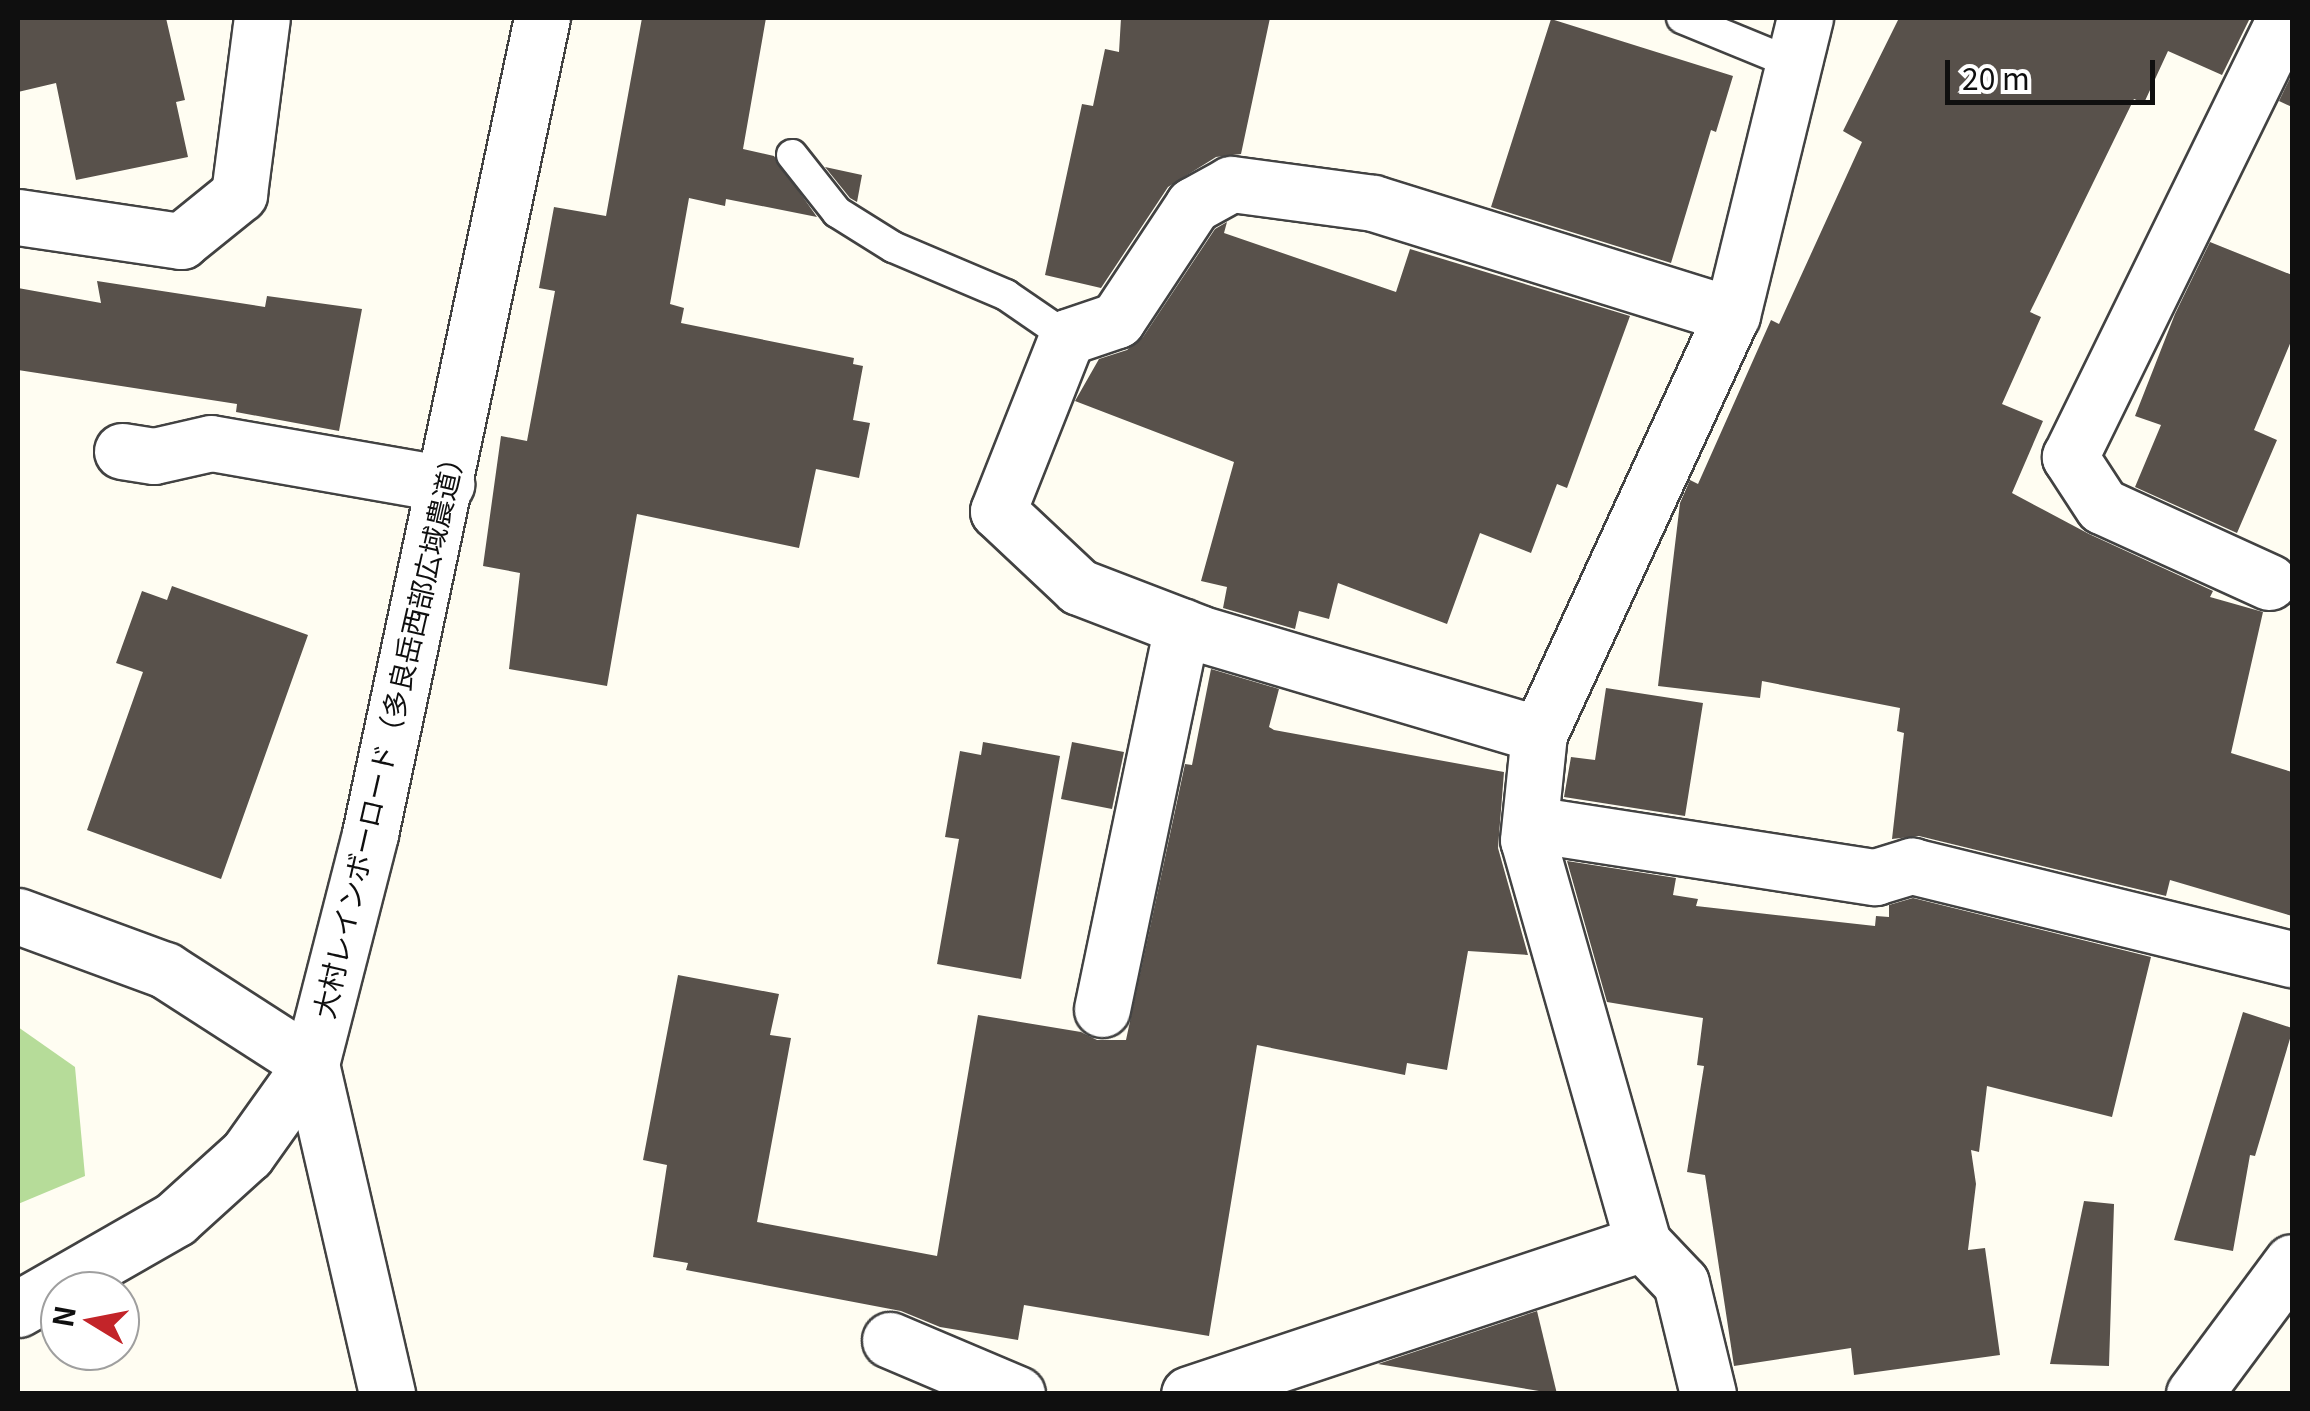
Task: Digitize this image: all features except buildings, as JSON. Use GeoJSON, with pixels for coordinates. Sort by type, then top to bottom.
{"type":"FeatureCollection","features":[{"type":"Feature","properties":{"kind":"street"},"geometry":{"type":"LineString","coordinates":[[18,217],[182,241],[240,194],[262,18]]}},
{"type":"Feature","properties":{"kind":"street","name":"大村レインボーロード（多良岳西部広域農道）"},"geometry":{"type":"LineString","coordinates":[[18,1309],[175,1218],[247,1154],[312,1064],[370,834],[542,18]]}},
{"type":"Feature","properties":{"kind":"street"},"geometry":{"type":"LineString","coordinates":[[2269,582],[2102,506],[2070,457],[2285,18]]}},
{"type":"Feature","properties":{"kind":"street"},"geometry":{"type":"LineString","coordinates":[[1708,1394],[1681,1283],[1643,1242],[1528,840],[1540,734],[1732,314],[1800,40]]}},
{"type":"Feature","properties":{"kind":"street"},"geometry":{"type":"LineString","coordinates":[[1540,734],[1182,626],[1079,587],[998,511],[1066,337],[1117,320],[1193,204],[1231,184],[1374,203],[1732,314]]}},
{"type":"Feature","properties":{"kind":"street"},"geometry":{"type":"LineString","coordinates":[[122,452],[154,456],[211,443],[446,484]]}},
{"type":"Feature","properties":{"kind":"street"},"geometry":{"type":"LineString","coordinates":[[1102,1009],[1182,626]]}},
{"type":"Feature","properties":{"kind":"street"},"geometry":{"type":"LineString","coordinates":[[1531,824],[1875,876],[1912,866],[2292,959]]}},
{"type":"Feature","properties":{"kind":"street"},"geometry":{"type":"LineString","coordinates":[[18,916],[166,970],[312,1064],[387,1394]]}},
{"type":"Feature","properties":{"kind":"street"},"geometry":{"type":"LineString","coordinates":[[1189,1394],[1643,1242]]}},
{"type":"Feature","properties":{"kind":"street"},"geometry":{"type":"LineString","coordinates":[[2194,1394],[2292,1262]]}},
{"type":"Feature","properties":{"kind":"street"},"geometry":{"type":"LineString","coordinates":[[890,1340],[1017,1394]]}},
{"type":"Feature","properties":{"kind":"lane"},"geometry":{"type":"LineString","coordinates":[[1682,18],[1800,40]]}},
{"type":"Feature","properties":{"kind":"lane"},"geometry":{"type":"LineString","coordinates":[[792,155],[837,212],[893,246],[1006,294],[1066,337]]}},
{"type":"Feature","properties":{"kind":"green space"},"geometry":{"type":"Polygon","coordinates":[[[18,1027],[75,1067],[85,1176],[18,1204],[18,1027]]]}}]}
